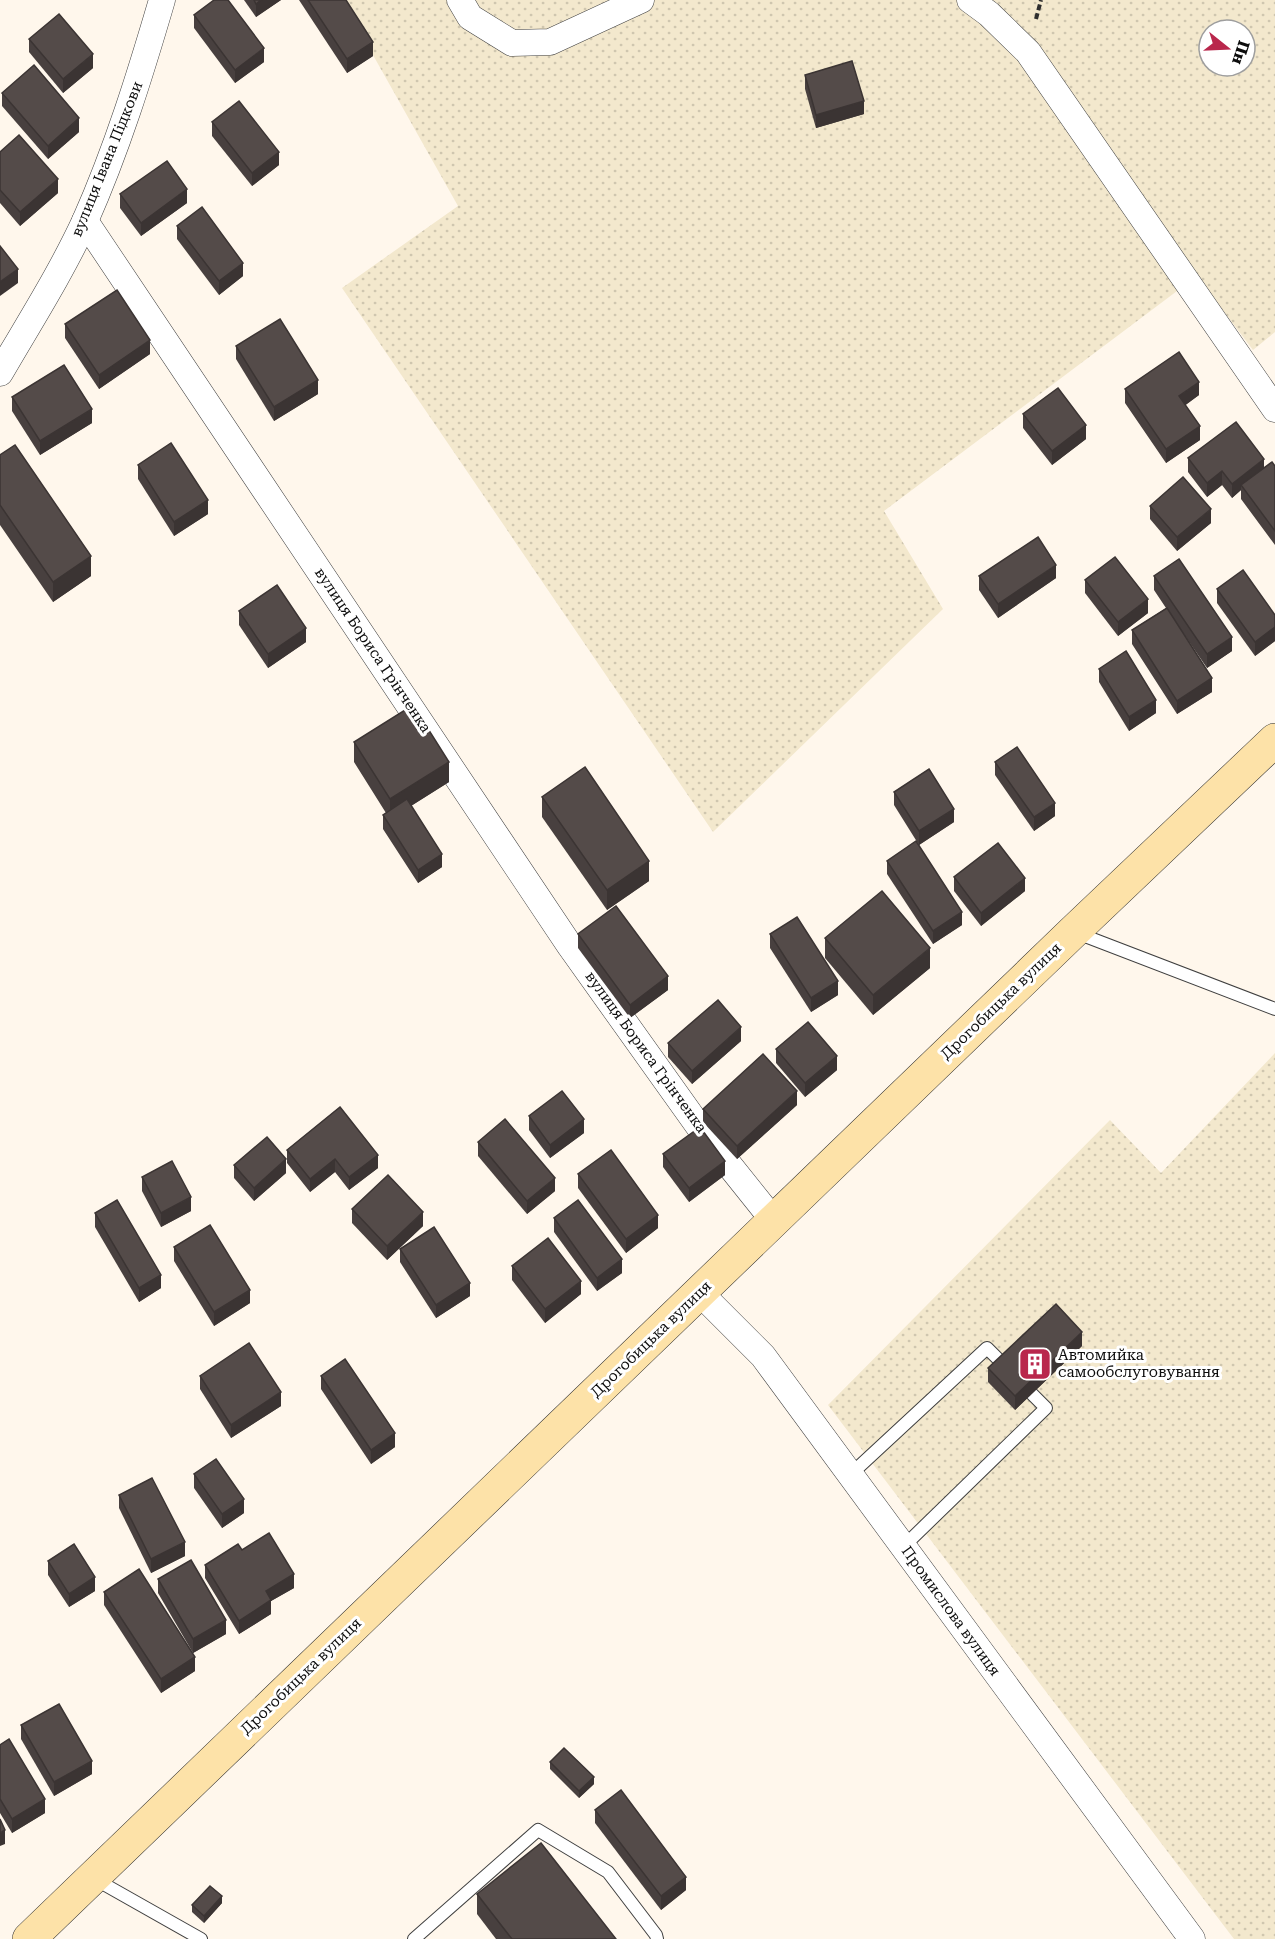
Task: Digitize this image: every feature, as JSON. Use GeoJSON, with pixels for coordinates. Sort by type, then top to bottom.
{"type":"FeatureCollection","features":[{"type":"Feature","properties":{"kind":"main road","name":"Дрогобицька вулиця"},"geometry":{"type":"LineString","coordinates":[[28,1939],[1275,740]]}},
{"type":"Feature","properties":{"kind":"street","name":"вулиця Івана Підкови"},"geometry":{"type":"LineString","coordinates":[[0,373],[85,221],[135,92],[162,0]]}},
{"type":"Feature","properties":{"kind":"street"},"geometry":{"type":"LineString","coordinates":[[460,0],[471,17],[512,44],[550,42],[641,0]]}},
{"type":"Feature","properties":{"kind":"street"},"geometry":{"type":"LineString","coordinates":[[970,0],[989,14],[1028,52],[1275,409]]}},
{"type":"Feature","properties":{"kind":"street","name":"вулиця Бориса Грінченка"},"geometry":{"type":"LineString","coordinates":[[85,221],[570,946],[702,1131],[774,1221]]}},
{"type":"Feature","properties":{"kind":"street","name":"Промислова вулиця"},"geometry":{"type":"LineString","coordinates":[[699,1293],[764,1356],[1192,1939]]}},
{"type":"Feature","properties":{"kind":"lane"},"geometry":{"type":"LineString","coordinates":[[1073,932],[1275,1010]]}},
{"type":"Feature","properties":{"kind":"lane"},"geometry":{"type":"LineString","coordinates":[[850,1475],[987,1348],[1046,1408],[903,1546]]}},
{"type":"Feature","properties":{"kind":"lane"},"geometry":{"type":"LineString","coordinates":[[414,1939],[538,1830],[608,1872],[657,1939]]}},
{"type":"Feature","properties":{"kind":"lane"},"geometry":{"type":"LineString","coordinates":[[92,1878],[201,1939]]}},
{"type":"Feature","properties":{"kind":"shaded area"},"geometry":{"type":"Polygon","coordinates":[[[342,0],[1275,0],[1275,332],[1253,350],[1197,276],[884,511],[943,609],[713,832],[342,288],[458,206],[342,0]]]}},
{"type":"Feature","properties":{"kind":"shaded area"},"geometry":{"type":"Polygon","coordinates":[[[1275,1053],[1275,1939],[1234,1939],[828,1405],[1110,1120],[1161,1173],[1275,1053]]]}},
{"type":"Feature","properties":{"kind":"building"},"geometry":{"type":"Polygon","coordinates":[[[214,0],[228,0],[264,48],[235,70],[194,15],[214,0]]]}},
{"type":"Feature","properties":{"kind":"building"},"geometry":{"type":"Polygon","coordinates":[[[308,0],[346,0],[373,42],[347,59],[308,0]]]}},
{"type":"Feature","properties":{"kind":"building"},"geometry":{"type":"Polygon","coordinates":[[[59,14],[93,54],[63,79],[29,39],[59,14]]]}},
{"type":"Feature","properties":{"kind":"building"},"geometry":{"type":"Polygon","coordinates":[[[852,61],[864,101],[816,115],[805,75],[852,61]]]}},
{"type":"Feature","properties":{"kind":"building"},"geometry":{"type":"Polygon","coordinates":[[[34,65],[79,118],[48,146],[2,93],[34,65]]]}},
{"type":"Feature","properties":{"kind":"building"},"geometry":{"type":"Polygon","coordinates":[[[239,101],[279,152],[252,173],[212,122],[239,101]]]}},
{"type":"Feature","properties":{"kind":"building"},"geometry":{"type":"Polygon","coordinates":[[[19,135],[58,179],[20,212],[0,190],[0,152],[19,135]]]}},
{"type":"Feature","properties":{"kind":"building"},"geometry":{"type":"Polygon","coordinates":[[[167,161],[187,189],[141,223],[120,194],[167,161]]]}},
{"type":"Feature","properties":{"kind":"building"},"geometry":{"type":"Polygon","coordinates":[[[202,207],[243,263],[219,281],[177,226],[202,207]]]}},
{"type":"Feature","properties":{"kind":"building"},"geometry":{"type":"Polygon","coordinates":[[[0,246],[18,269],[0,282],[0,246]]]}},
{"type":"Feature","properties":{"kind":"building"},"geometry":{"type":"Polygon","coordinates":[[[117,290],[150,340],[99,375],[65,324],[117,290]]]}},
{"type":"Feature","properties":{"kind":"building"},"geometry":{"type":"Polygon","coordinates":[[[280,319],[318,380],[274,407],[236,346],[280,319]]]}},
{"type":"Feature","properties":{"kind":"building"},"geometry":{"type":"Polygon","coordinates":[[[1179,352],[1199,382],[1179,396],[1200,426],[1166,449],[1125,389],[1179,352]]]}},
{"type":"Feature","properties":{"kind":"building"},"geometry":{"type":"Polygon","coordinates":[[[64,365],[92,409],[40,441],[12,397],[64,365]]]}},
{"type":"Feature","properties":{"kind":"building"},"geometry":{"type":"Polygon","coordinates":[[[1058,388],[1086,425],[1052,451],[1023,414],[1058,388]]]}},
{"type":"Feature","properties":{"kind":"building"},"geometry":{"type":"Polygon","coordinates":[[[1236,422],[1264,459],[1232,484],[1222,471],[1207,483],[1188,458],[1236,422]]]}},
{"type":"Feature","properties":{"kind":"building"},"geometry":{"type":"Polygon","coordinates":[[[171,443],[208,500],[174,522],[138,465],[171,443]]]}},
{"type":"Feature","properties":{"kind":"building"},"geometry":{"type":"Polygon","coordinates":[[[15,445],[91,556],[53,582],[0,505],[0,455],[15,445]]]}},
{"type":"Feature","properties":{"kind":"building"},"geometry":{"type":"Polygon","coordinates":[[[1272,462],[1275,466],[1275,531],[1241,485],[1272,462]]]}},
{"type":"Feature","properties":{"kind":"building"},"geometry":{"type":"Polygon","coordinates":[[[1183,477],[1211,509],[1177,537],[1150,506],[1183,477]]]}},
{"type":"Feature","properties":{"kind":"building"},"geometry":{"type":"Polygon","coordinates":[[[1038,537],[1056,565],[998,604],[979,576],[1038,537]]]}},
{"type":"Feature","properties":{"kind":"building"},"geometry":{"type":"Polygon","coordinates":[[[1115,557],[1148,599],[1118,622],[1085,580],[1115,557]]]}},
{"type":"Feature","properties":{"kind":"building"},"geometry":{"type":"Polygon","coordinates":[[[1179,559],[1232,637],[1207,654],[1154,576],[1179,559]]]}},
{"type":"Feature","properties":{"kind":"building"},"geometry":{"type":"Polygon","coordinates":[[[1243,570],[1275,615],[1275,627],[1255,642],[1217,589],[1243,570]]]}},
{"type":"Feature","properties":{"kind":"building"},"geometry":{"type":"Polygon","coordinates":[[[277,585],[306,628],[268,654],[239,611],[277,585]]]}},
{"type":"Feature","properties":{"kind":"building"},"geometry":{"type":"Polygon","coordinates":[[[1167,608],[1212,678],[1177,701],[1132,630],[1167,608]]]}},
{"type":"Feature","properties":{"kind":"building"},"geometry":{"type":"Polygon","coordinates":[[[1126,651],[1156,700],[1129,717],[1099,669],[1126,651]]]}},
{"type":"Feature","properties":{"kind":"building"},"geometry":{"type":"Polygon","coordinates":[[[413,705],[449,762],[390,799],[354,742],[413,705]]]}},
{"type":"Feature","properties":{"kind":"building"},"geometry":{"type":"Polygon","coordinates":[[[1017,747],[1055,803],[1034,817],[995,762],[1017,747]]]}},
{"type":"Feature","properties":{"kind":"building"},"geometry":{"type":"Polygon","coordinates":[[[585,767],[649,861],[607,890],[542,797],[585,767]]]}},
{"type":"Feature","properties":{"kind":"building"},"geometry":{"type":"Polygon","coordinates":[[[929,769],[954,809],[919,831],[894,792],[929,769]]]}},
{"type":"Feature","properties":{"kind":"building"},"geometry":{"type":"Polygon","coordinates":[[[407,799],[442,854],[418,870],[383,815],[407,799]]]}},
{"type":"Feature","properties":{"kind":"building"},"geometry":{"type":"Polygon","coordinates":[[[916,841],[962,912],[933,931],[887,861],[916,841]]]}},
{"type":"Feature","properties":{"kind":"building"},"geometry":{"type":"Polygon","coordinates":[[[998,843],[1025,878],[981,913],[954,877],[998,843]]]}},
{"type":"Feature","properties":{"kind":"building"},"geometry":{"type":"Polygon","coordinates":[[[882,891],[930,948],[873,995],[825,938],[882,891]]]}},
{"type":"Feature","properties":{"kind":"building"},"geometry":{"type":"Polygon","coordinates":[[[616,906],[668,976],[630,1005],[578,934],[616,906]]]}},
{"type":"Feature","properties":{"kind":"building"},"geometry":{"type":"Polygon","coordinates":[[[797,917],[838,981],[811,998],[770,934],[797,917]]]}},
{"type":"Feature","properties":{"kind":"building"},"geometry":{"type":"Polygon","coordinates":[[[718,1000],[741,1027],[692,1071],[668,1043],[718,1000]]]}},
{"type":"Feature","properties":{"kind":"building"},"geometry":{"type":"Polygon","coordinates":[[[808,1022],[837,1056],[805,1083],[776,1049],[808,1022]]]}},
{"type":"Feature","properties":{"kind":"building"},"geometry":{"type":"Polygon","coordinates":[[[763,1054],[797,1091],[737,1146],[703,1109],[763,1054]]]}},
{"type":"Feature","properties":{"kind":"building"},"geometry":{"type":"Polygon","coordinates":[[[562,1091],[584,1119],[550,1145],[529,1116],[562,1091]]]}},
{"type":"Feature","properties":{"kind":"building"},"geometry":{"type":"Polygon","coordinates":[[[340,1107],[378,1155],[349,1177],[335,1159],[310,1179],[287,1150],[340,1107]]]}},
{"type":"Feature","properties":{"kind":"building"},"geometry":{"type":"Polygon","coordinates":[[[505,1119],[555,1178],[527,1201],[478,1142],[505,1119]]]}},
{"type":"Feature","properties":{"kind":"building"},"geometry":{"type":"Polygon","coordinates":[[[700,1127],[725,1161],[689,1188],[663,1154],[700,1127]]]}},
{"type":"Feature","properties":{"kind":"building"},"geometry":{"type":"Polygon","coordinates":[[[267,1137],[286,1159],[254,1188],[234,1165],[267,1137]]]}},
{"type":"Feature","properties":{"kind":"building"},"geometry":{"type":"Polygon","coordinates":[[[611,1150],[658,1215],[626,1239],[578,1174],[611,1150]]]}},
{"type":"Feature","properties":{"kind":"building"},"geometry":{"type":"Polygon","coordinates":[[[172,1161],[191,1197],[161,1213],[142,1177],[172,1161]]]}},
{"type":"Feature","properties":{"kind":"building"},"geometry":{"type":"Polygon","coordinates":[[[388,1175],[423,1212],[387,1246],[352,1209],[388,1175]]]}},
{"type":"Feature","properties":{"kind":"building"},"geometry":{"type":"Polygon","coordinates":[[[117,1200],[161,1275],[139,1288],[95,1213],[117,1200]]]}},
{"type":"Feature","properties":{"kind":"building"},"geometry":{"type":"Polygon","coordinates":[[[578,1200],[622,1259],[597,1278],[554,1218],[578,1200]]]}},
{"type":"Feature","properties":{"kind":"building"},"geometry":{"type":"Polygon","coordinates":[[[210,1225],[250,1290],[214,1312],[174,1247],[210,1225]]]}},
{"type":"Feature","properties":{"kind":"building"},"geometry":{"type":"Polygon","coordinates":[[[434,1227],[470,1283],[436,1305],[400,1249],[434,1227]]]}},
{"type":"Feature","properties":{"kind":"building"},"geometry":{"type":"Polygon","coordinates":[[[548,1238],[581,1281],[545,1309],[512,1266],[548,1238]]]}},
{"type":"Feature","properties":{"kind":"building","name":"Автомийка самообслуговування"},"geometry":{"type":"Polygon","coordinates":[[[1056,1304],[1082,1332],[1015,1396],[988,1368],[1056,1304]]]}},
{"type":"Feature","properties":{"kind":"building"},"geometry":{"type":"Polygon","coordinates":[[[249,1343],[281,1392],[231,1425],[200,1376],[249,1343]]]}},
{"type":"Feature","properties":{"kind":"building"},"geometry":{"type":"Polygon","coordinates":[[[345,1359],[395,1433],[371,1450],[321,1376],[345,1359]]]}},
{"type":"Feature","properties":{"kind":"building"},"geometry":{"type":"Polygon","coordinates":[[[216,1459],[244,1499],[222,1514],[194,1474],[216,1459]]]}},
{"type":"Feature","properties":{"kind":"building"},"geometry":{"type":"Polygon","coordinates":[[[152,1478],[185,1542],[151,1559],[119,1495],[152,1478]]]}},
{"type":"Feature","properties":{"kind":"building"},"geometry":{"type":"Polygon","coordinates":[[[269,1533],[294,1574],[266,1591],[271,1600],[239,1621],[205,1565],[238,1544],[242,1550],[269,1533]]]}},
{"type":"Feature","properties":{"kind":"building"},"geometry":{"type":"Polygon","coordinates":[[[74,1544],[95,1577],[69,1594],[48,1561],[74,1544]]]}},
{"type":"Feature","properties":{"kind":"building"},"geometry":{"type":"Polygon","coordinates":[[[191,1560],[226,1620],[193,1639],[158,1579],[191,1560]]]}},
{"type":"Feature","properties":{"kind":"building"},"geometry":{"type":"Polygon","coordinates":[[[139,1569],[195,1657],[161,1679],[104,1592],[139,1569]]]}},
{"type":"Feature","properties":{"kind":"building"},"geometry":{"type":"Polygon","coordinates":[[[59,1704],[92,1761],[54,1782],[21,1725],[59,1704]]]}},
{"type":"Feature","properties":{"kind":"building"},"geometry":{"type":"Polygon","coordinates":[[[9,1739],[45,1799],[12,1819],[0,1799],[0,1745],[9,1739]]]}},
{"type":"Feature","properties":{"kind":"building"},"geometry":{"type":"Polygon","coordinates":[[[564,1748],[594,1777],[579,1791],[550,1762],[564,1748]]]}},
{"type":"Feature","properties":{"kind":"building"},"geometry":{"type":"Polygon","coordinates":[[[621,1790],[686,1877],[661,1896],[595,1810],[621,1790]]]}},
{"type":"Feature","properties":{"kind":"building"},"geometry":{"type":"Polygon","coordinates":[[[0,1819],[5,1830],[0,1833],[0,1819]]]}},
{"type":"Feature","properties":{"kind":"building"},"geometry":{"type":"Polygon","coordinates":[[[541,1843],[616,1939],[512,1939],[477,1894],[541,1843]]]}},
{"type":"Feature","properties":{"kind":"building"},"geometry":{"type":"Polygon","coordinates":[[[210,1886],[222,1896],[204,1916],[192,1905],[210,1886]]]}},
{"type":"Feature","properties":{"kind":"place","name":"Автомийка самообслуговування"},"geometry":{"type":"Point","coordinates":[1035,1364]}}]}
